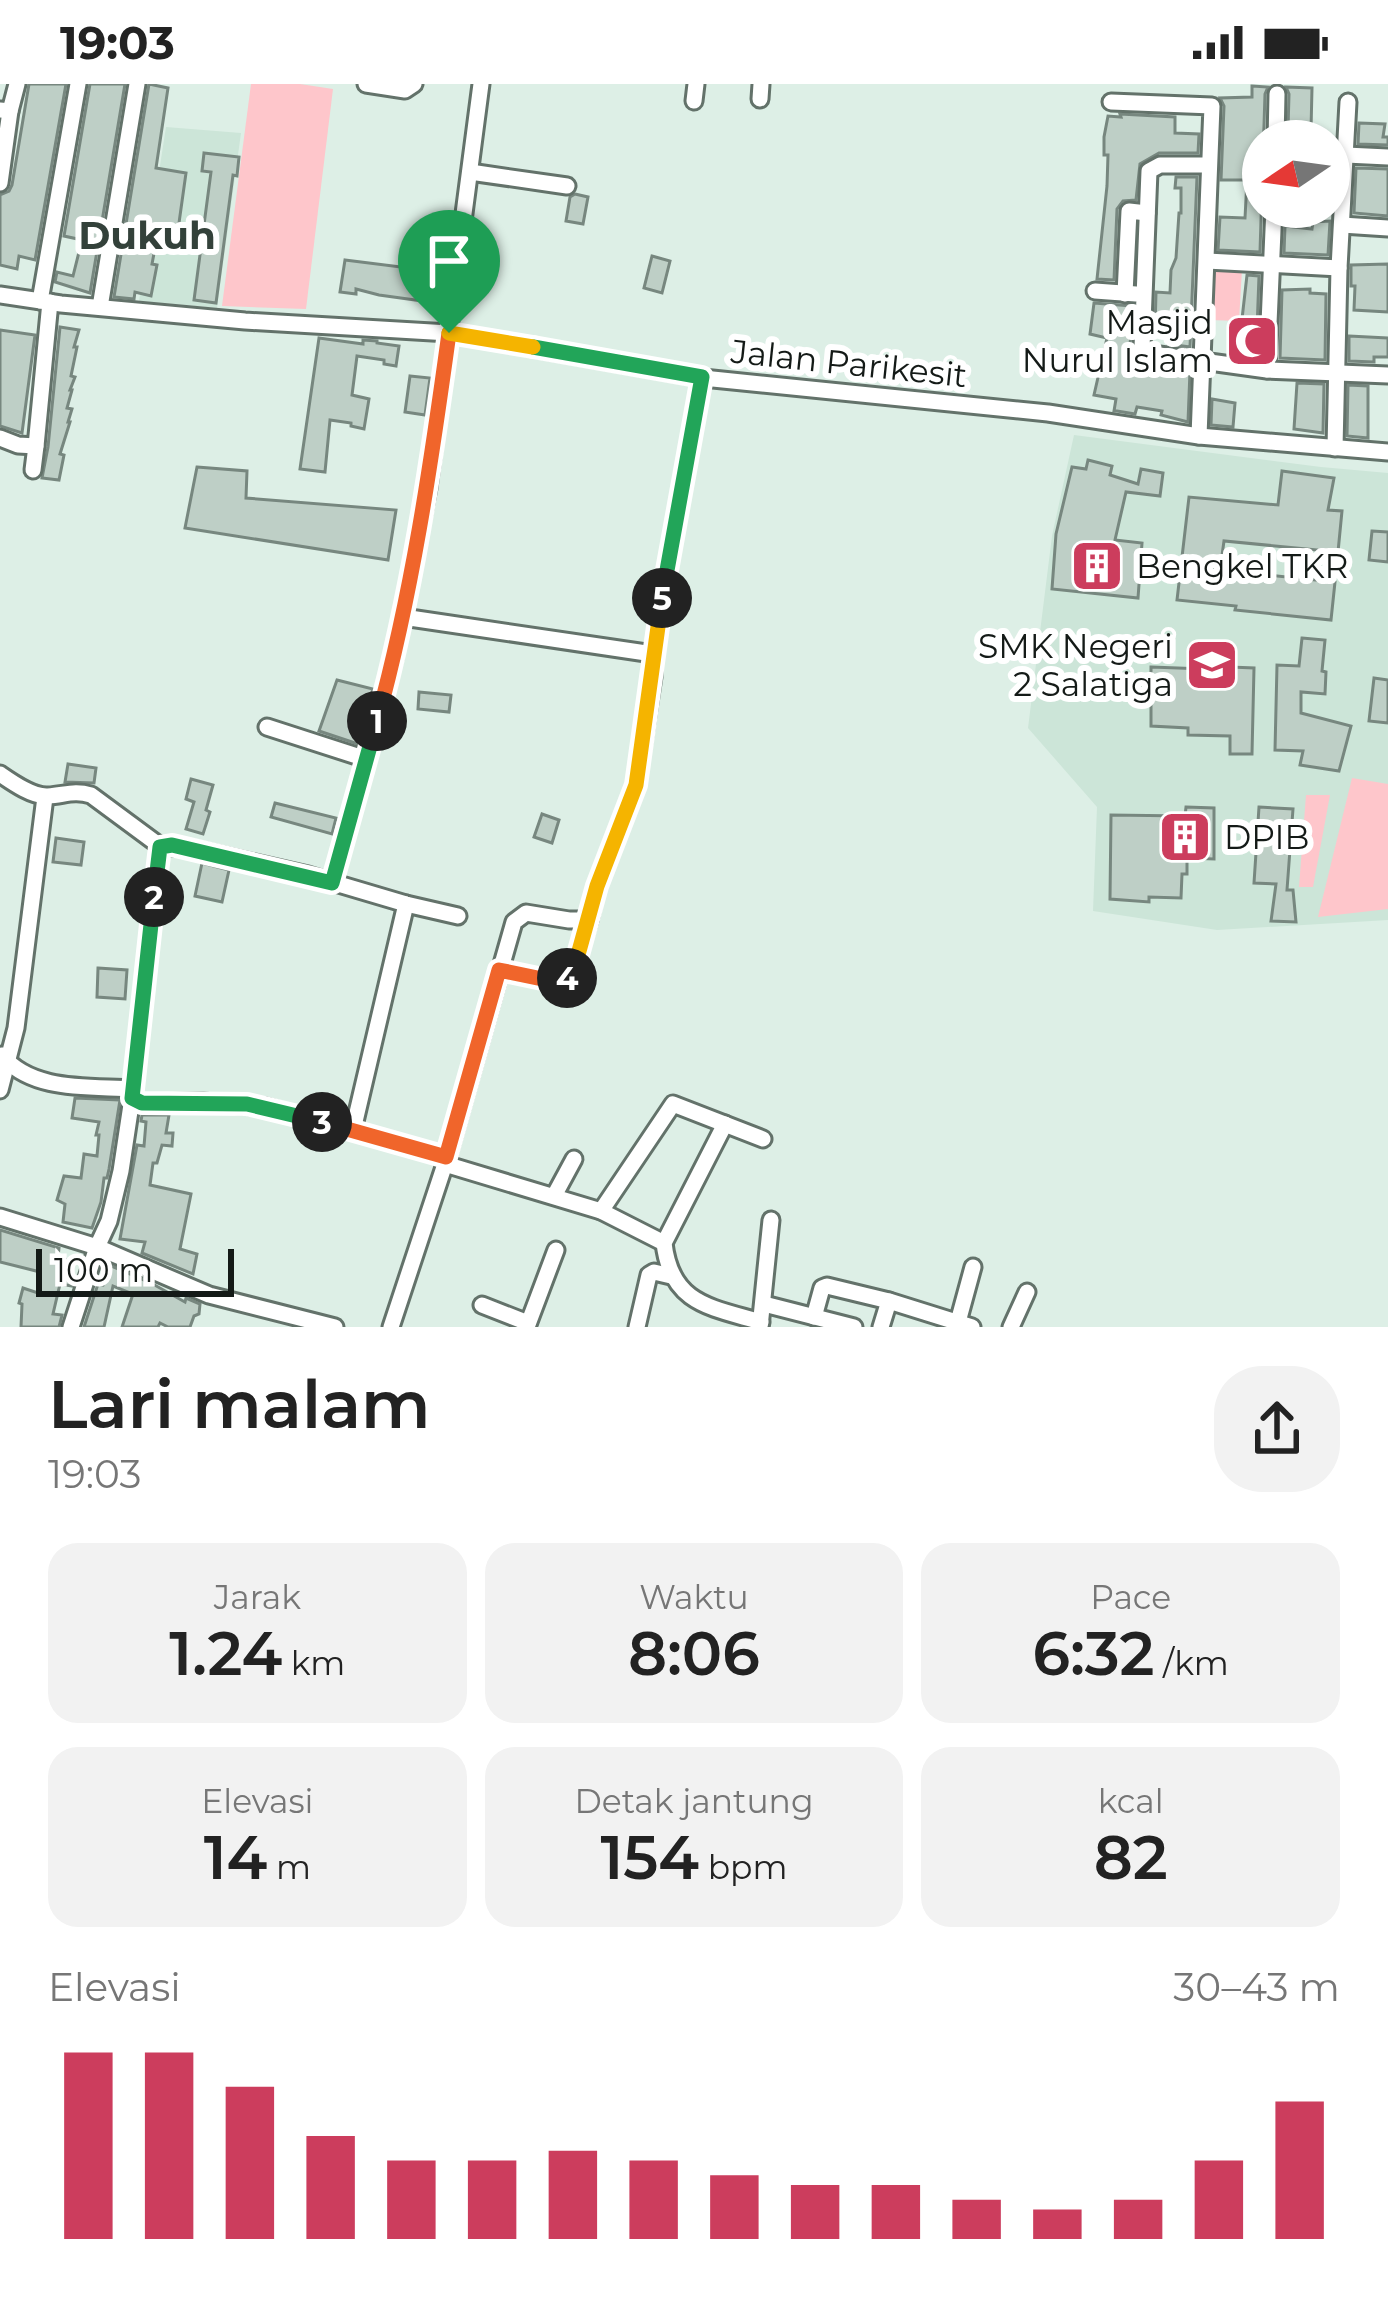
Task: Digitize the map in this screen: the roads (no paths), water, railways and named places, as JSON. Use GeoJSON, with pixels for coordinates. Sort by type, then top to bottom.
{"type":"FeatureCollection","features":[{"type":"Feature","properties":{"kind":"street"},"geometry":{"type":"LineString","coordinates":[[0,183],[5,110],[17,84]]}},
{"type":"Feature","properties":{"kind":"street"},"geometry":{"type":"LineString","coordinates":[[33,470],[45,302],[78,84]]}},
{"type":"Feature","properties":{"kind":"street"},"geometry":{"type":"LineString","coordinates":[[100,307],[137,84]]}},
{"type":"Feature","properties":{"kind":"street"},"geometry":{"type":"LineString","coordinates":[[366,84],[405,90],[414,84]]}},
{"type":"Feature","properties":{"kind":"street"},"geometry":{"type":"LineString","coordinates":[[332,883],[403,617],[428,488],[481,84]]}},
{"type":"Feature","properties":{"kind":"street"},"geometry":{"type":"LineString","coordinates":[[1276,120],[1277,94]]}},
{"type":"Feature","properties":{"kind":"street"},"geometry":{"type":"LineString","coordinates":[[1112,102],[1212,106],[1198,436]]}},
{"type":"Feature","properties":{"kind":"street"},"geometry":{"type":"LineString","coordinates":[[1347,120],[1348,102]]}},
{"type":"Feature","properties":{"kind":"street"},"geometry":{"type":"LineString","coordinates":[[1350,155],[1388,157]]}},
{"type":"Feature","properties":{"kind":"street"},"geometry":{"type":"LineString","coordinates":[[1209,156],[1149,171],[1144,295],[1149,349],[1267,370],[1388,375]]}},
{"type":"Feature","properties":{"kind":"street"},"geometry":{"type":"LineString","coordinates":[[470,172],[567,186]]}},
{"type":"Feature","properties":{"kind":"street"},"geometry":{"type":"LineString","coordinates":[[1125,294],[1129,211],[1147,212]]}},
{"type":"Feature","properties":{"kind":"street"},"geometry":{"type":"LineString","coordinates":[[1350,225],[1388,228]]}},
{"type":"Feature","properties":{"kind":"street"},"geometry":{"type":"LineString","coordinates":[[1267,370],[1273,228]]}},
{"type":"Feature","properties":{"kind":"street"},"geometry":{"type":"LineString","coordinates":[[1335,448],[1342,228]]}},
{"type":"Feature","properties":{"kind":"street"},"geometry":{"type":"LineString","coordinates":[[1207,261],[1340,268]]}},
{"type":"Feature","properties":{"kind":"street"},"geometry":{"type":"LineString","coordinates":[[1095,291],[1144,295]]}},
{"type":"Feature","properties":{"kind":"street","name":"Jalan Parikesit"},"geometry":{"type":"LineString","coordinates":[[0,295],[245,321],[449,333],[702,377],[1048,413],[1198,436],[1388,452]]}},
{"type":"Feature","properties":{"kind":"street"},"geometry":{"type":"LineString","coordinates":[[499,970],[566,980],[576,962],[597,886],[636,785],[653,677],[652,654],[702,377]]}},
{"type":"Feature","properties":{"kind":"street"},"geometry":{"type":"LineString","coordinates":[[0,438],[36,446]]}},
{"type":"Feature","properties":{"kind":"street"},"geometry":{"type":"LineString","coordinates":[[403,617],[652,654]]}},
{"type":"Feature","properties":{"kind":"street"},"geometry":{"type":"LineString","coordinates":[[267,727],[366,759]]}},
{"type":"Feature","properties":{"kind":"street"},"geometry":{"type":"LineString","coordinates":[[0,774],[45,797],[77,791],[91,795],[160,847],[188,848],[458,916]]}},
{"type":"Feature","properties":{"kind":"street"},"geometry":{"type":"LineString","coordinates":[[0,1090],[3,1057],[16,1028],[45,797]]}},
{"type":"Feature","properties":{"kind":"street"},"geometry":{"type":"LineString","coordinates":[[71,1327],[122,1172],[160,847]]}},
{"type":"Feature","properties":{"kind":"street"},"geometry":{"type":"LineString","coordinates":[[352,1130],[406,904]]}},
{"type":"Feature","properties":{"kind":"street"},"geometry":{"type":"LineString","coordinates":[[391,1327],[446,1161],[511,929],[518,916],[532,913],[589,920]]}},
{"type":"Feature","properties":{"kind":"street"},"geometry":{"type":"LineString","coordinates":[[3,1057],[16,1070],[45,1082],[133,1094],[142,1103],[247,1104],[352,1130],[601,1211],[664,1243]]}},
{"type":"Feature","properties":{"kind":"street"},"geometry":{"type":"LineString","coordinates":[[601,1211],[673,1104],[763,1139]]}},
{"type":"Feature","properties":{"kind":"street"},"geometry":{"type":"LineString","coordinates":[[725,1124],[664,1243],[671,1276],[703,1305],[760,1324],[771,1220]]}},
{"type":"Feature","properties":{"kind":"street"},"geometry":{"type":"LineString","coordinates":[[554,1196],[574,1160]]}},
{"type":"Feature","properties":{"kind":"street"},"geometry":{"type":"LineString","coordinates":[[0,1216],[97,1247],[187,1288],[335,1327]]}},
{"type":"Feature","properties":{"kind":"street"},"geometry":{"type":"LineString","coordinates":[[482,1305],[527,1325],[556,1250]]}},
{"type":"Feature","properties":{"kind":"street"},"geometry":{"type":"LineString","coordinates":[[814,1317],[824,1286],[965,1324],[973,1267]]}},
{"type":"Feature","properties":{"kind":"street"},"geometry":{"type":"LineString","coordinates":[[637,1327],[651,1273],[671,1276]]}},
{"type":"Feature","properties":{"kind":"street"},"geometry":{"type":"LineString","coordinates":[[1011,1327],[1027,1292]]}},
{"type":"Feature","properties":{"kind":"street"},"geometry":{"type":"LineString","coordinates":[[881,1327],[889,1301]]}},
{"type":"Feature","properties":{"kind":"street"},"geometry":{"type":"LineString","coordinates":[[764,1304],[854,1327]]}},
{"type":"Feature","properties":{"kind":"place","name":"Masjid Nurul Islam"},"geometry":{"type":"Point","coordinates":[1252,341]}},
{"type":"Feature","properties":{"kind":"place","name":"Bengkel TKR"},"geometry":{"type":"Point","coordinates":[1097,566]}},
{"type":"Feature","properties":{"kind":"place","name":"SMK Negeri 2 Salatiga"},"geometry":{"type":"Point","coordinates":[1212,665]}},
{"type":"Feature","properties":{"kind":"place","name":"DPIB"},"geometry":{"type":"Point","coordinates":[1185,837]}},
{"type":"Feature","properties":{"kind":"district","name":"Dukuh"},"geometry":{"type":"Point","coordinates":[147,235]}}]}
